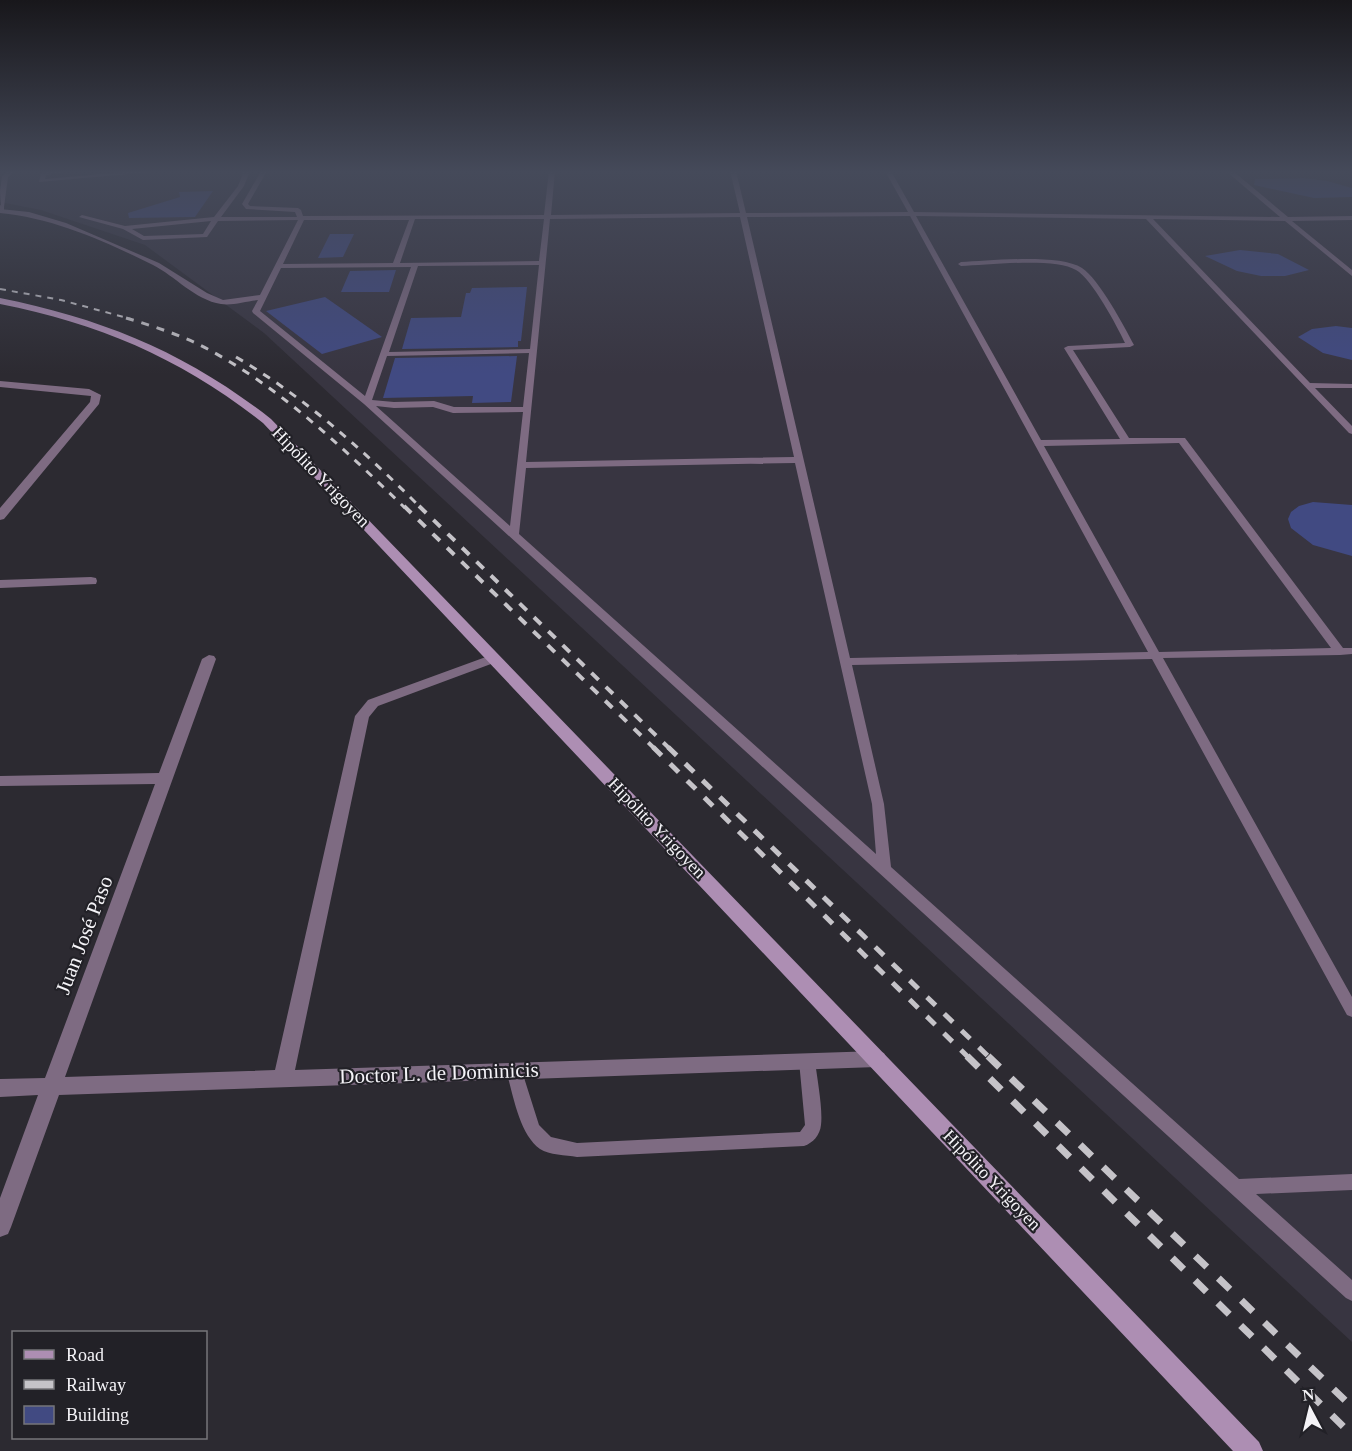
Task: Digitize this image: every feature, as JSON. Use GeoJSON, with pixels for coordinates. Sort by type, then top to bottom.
{"type":"FeatureCollection","features":[{"type":"Feature","properties":{"kind":"street","name":"Hipólito Yrigoyen"},"geometry":{"type":"LineString","coordinates":[[0,301],[53,312],[123,333],[185,364],[250,406],[267,421],[1250,1451]]}},
{"type":"Feature","properties":{"kind":"street"},"geometry":{"type":"LineString","coordinates":[[0,384],[88,392],[96,395],[95,402],[0,516]]}},
{"type":"Feature","properties":{"kind":"street"},"geometry":{"type":"LineString","coordinates":[[0,584],[91,581]]}},
{"type":"Feature","properties":{"kind":"street"},"geometry":{"type":"LineString","coordinates":[[283,1079],[362,716],[373,703],[494,658]]}},
{"type":"Feature","properties":{"kind":"street","name":"Juan José Paso"},"geometry":{"type":"LineString","coordinates":[[0,1227],[209,659]]}},
{"type":"Feature","properties":{"kind":"street"},"geometry":{"type":"LineString","coordinates":[[0,781],[167,778]]}},
{"type":"Feature","properties":{"kind":"street","name":"Doctor L. de Dominicis"},"geometry":{"type":"LineString","coordinates":[[0,1088],[877,1059]]}},
{"type":"Feature","properties":{"kind":"lane"},"geometry":{"type":"LineString","coordinates":[[98,239],[157,264],[204,295],[222,302],[263,297]]}},
{"type":"Feature","properties":{"kind":"lane"},"geometry":{"type":"LineString","coordinates":[[292,239],[256,311],[367,402],[1352,1292]]}},
{"type":"Feature","properties":{"kind":"lane"},"geometry":{"type":"LineString","coordinates":[[396,265],[405,239]]}},
{"type":"Feature","properties":{"kind":"lane"},"geometry":{"type":"LineString","coordinates":[[514,536],[544,239]]}},
{"type":"Feature","properties":{"kind":"lane"},"geometry":{"type":"LineString","coordinates":[[748,239],[878,804],[884,867]]}},
{"type":"Feature","properties":{"kind":"lane"},"geometry":{"type":"LineString","coordinates":[[926,239],[1352,1011]]}},
{"type":"Feature","properties":{"kind":"lane"},"geometry":{"type":"LineString","coordinates":[[1168,239],[1352,430]]}},
{"type":"Feature","properties":{"kind":"lane"},"geometry":{"type":"LineString","coordinates":[[1310,239],[1352,274]]}},
{"type":"Feature","properties":{"kind":"lane"},"geometry":{"type":"LineString","coordinates":[[278,267],[541,263]]}},
{"type":"Feature","properties":{"kind":"lane"},"geometry":{"type":"LineString","coordinates":[[961,264],[1064,263],[1080,269],[1124,330],[1130,345],[1068,348],[1126,441]]}},
{"type":"Feature","properties":{"kind":"lane"},"geometry":{"type":"LineString","coordinates":[[367,402],[415,265]]}},
{"type":"Feature","properties":{"kind":"lane"},"geometry":{"type":"LineString","coordinates":[[384,354],[532,351]]}},
{"type":"Feature","properties":{"kind":"lane"},"geometry":{"type":"LineString","coordinates":[[1308,385],[1352,386]]}},
{"type":"Feature","properties":{"kind":"lane"},"geometry":{"type":"LineString","coordinates":[[367,402],[394,405],[434,404],[453,410],[526,410]]}},
{"type":"Feature","properties":{"kind":"lane"},"geometry":{"type":"LineString","coordinates":[[1038,443],[1182,440],[1346,652]]}},
{"type":"Feature","properties":{"kind":"lane"},"geometry":{"type":"LineString","coordinates":[[521,465],[799,460]]}},
{"type":"Feature","properties":{"kind":"lane"},"geometry":{"type":"LineString","coordinates":[[846,662],[1346,652]]}},
{"type":"Feature","properties":{"kind":"lane"},"geometry":{"type":"LineString","coordinates":[[513,1070],[532,1129],[546,1144],[577,1150],[804,1139],[810,1133],[813,1125],[807,1061]]}},
{"type":"Feature","properties":{"kind":"lane"},"geometry":{"type":"LineString","coordinates":[[1236,1187],[1352,1182]]}},
{"type":"Feature","properties":{"kind":"shaded area"},"geometry":{"type":"Polygon","coordinates":[[[126,239],[1352,239],[1352,1342],[264,333],[145,245],[126,239]]]}},
{"type":"Feature","properties":{"kind":"building"},"geometry":{"type":"Polygon","coordinates":[[[328,239],[352,239],[343,257],[318,258],[328,239]]]}},
{"type":"Feature","properties":{"kind":"building"},"geometry":{"type":"Polygon","coordinates":[[[1240,250],[1278,254],[1309,270],[1285,276],[1261,276],[1237,271],[1205,256],[1240,250]]]}},
{"type":"Feature","properties":{"kind":"building"},"geometry":{"type":"Polygon","coordinates":[[[396,270],[389,292],[341,292],[350,271],[396,270]]]}},
{"type":"Feature","properties":{"kind":"building"},"geometry":{"type":"Polygon","coordinates":[[[527,287],[521,341],[518,341],[518,347],[402,349],[411,318],[461,317],[466,293],[470,293],[472,288],[527,287]]]}},
{"type":"Feature","properties":{"kind":"building"},"geometry":{"type":"Polygon","coordinates":[[[325,297],[382,337],[322,354],[266,311],[325,297]]]}},
{"type":"Feature","properties":{"kind":"building"},"geometry":{"type":"Polygon","coordinates":[[[1336,326],[1352,328],[1352,360],[1323,353],[1298,337],[1312,329],[1336,326]]]}},
{"type":"Feature","properties":{"kind":"building"},"geometry":{"type":"Polygon","coordinates":[[[517,356],[511,402],[472,403],[473,396],[383,398],[395,358],[517,356]]]}},
{"type":"Feature","properties":{"kind":"building"},"geometry":{"type":"Polygon","coordinates":[[[1313,502],[1352,505],[1352,556],[1313,545],[1291,528],[1288,519],[1291,512],[1299,506],[1313,502]]]}},
{"type":"Feature","properties":{"kind":"railway"},"geometry":{"type":"LineString","coordinates":[[0,289],[61,300],[131,319]]}},
{"type":"Feature","properties":{"kind":"railway"},"geometry":{"type":"LineString","coordinates":[[126,318],[196,343],[253,377],[332,439],[405,508]]}},
{"type":"Feature","properties":{"kind":"railway"},"geometry":{"type":"LineString","coordinates":[[236,357],[286,390],[333,426],[421,508]]}},
{"type":"Feature","properties":{"kind":"railway"},"geometry":{"type":"LineString","coordinates":[[404,506],[655,749]]}},
{"type":"Feature","properties":{"kind":"railway"},"geometry":{"type":"LineString","coordinates":[[419,506],[670,749]]}},
{"type":"Feature","properties":{"kind":"railway"},"geometry":{"type":"LineString","coordinates":[[653,747],[968,1057]]}},
{"type":"Feature","properties":{"kind":"railway"},"geometry":{"type":"LineString","coordinates":[[668,747],[989,1057]]}},
{"type":"Feature","properties":{"kind":"railway"},"geometry":{"type":"LineString","coordinates":[[967,1056],[1352,1435]]}},
{"type":"Feature","properties":{"kind":"railway"},"geometry":{"type":"LineString","coordinates":[[988,1056],[1352,1407]]}}]}
